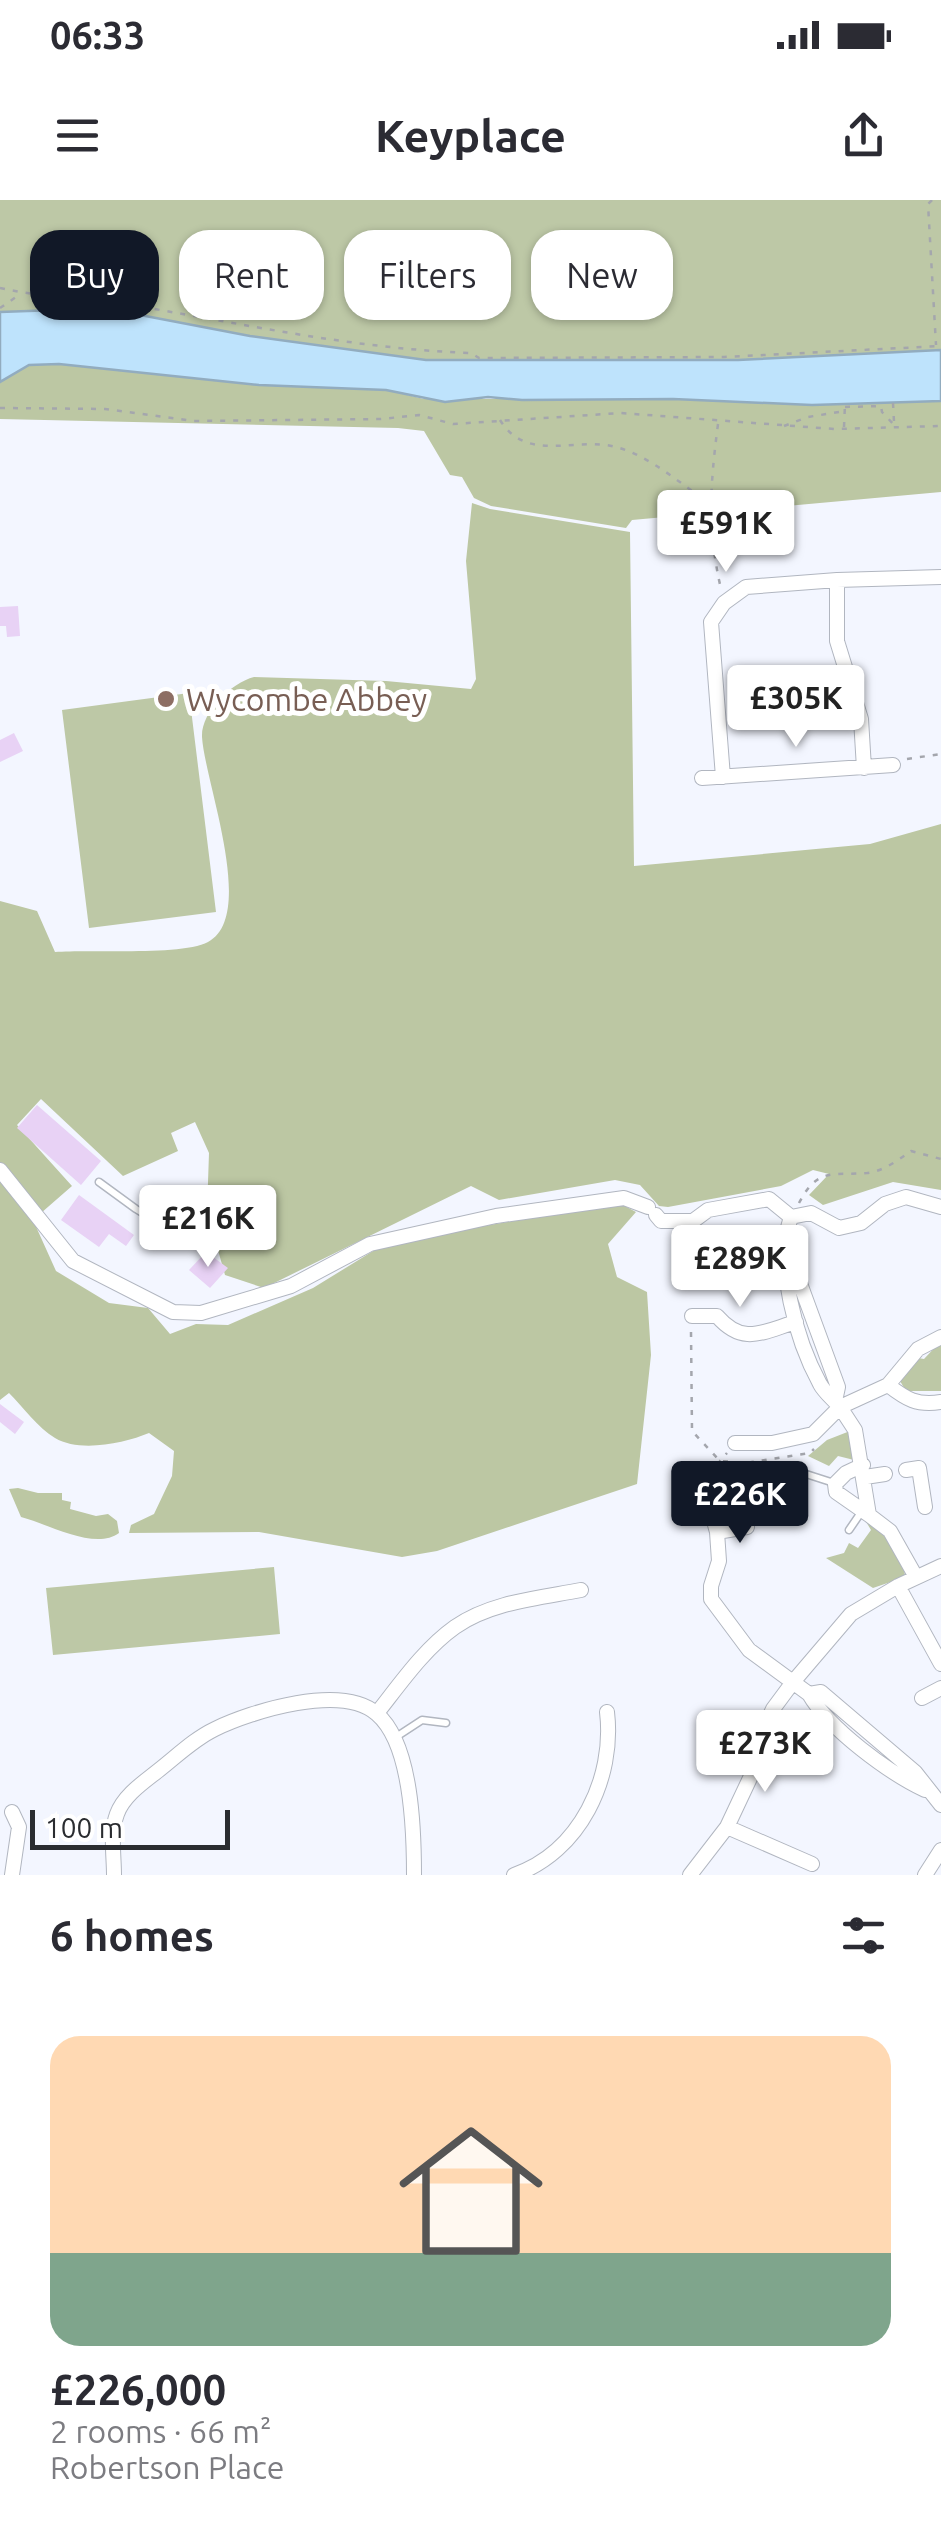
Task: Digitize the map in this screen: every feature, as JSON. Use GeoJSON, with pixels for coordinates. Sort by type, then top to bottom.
{"type":"FeatureCollection","features":[{"type":"Feature","properties":{"kind":"street"},"geometry":{"type":"LineString","coordinates":[[723,776],[712,622],[724,603],[746,587],[941,577]]}},
{"type":"Feature","properties":{"kind":"street"},"geometry":{"type":"LineString","coordinates":[[837,580],[837,641],[861,719],[864,768]]}},
{"type":"Feature","properties":{"kind":"street"},"geometry":{"type":"LineString","coordinates":[[702,778],[892,766]]}},
{"type":"Feature","properties":{"kind":"street"},"geometry":{"type":"LineString","coordinates":[[0,1170],[73,1261],[173,1312],[201,1313],[290,1286],[370,1244],[496,1216],[624,1198],[652,1211],[661,1220],[694,1221],[708,1210],[769,1199],[791,1217]]}},
{"type":"Feature","properties":{"kind":"street"},"geometry":{"type":"LineString","coordinates":[[791,1217],[811,1213],[839,1228],[862,1223],[885,1204],[906,1198],[941,1208]]}},
{"type":"Feature","properties":{"kind":"street"},"geometry":{"type":"LineString","coordinates":[[791,1217],[784,1237],[783,1272],[796,1322],[820,1386],[855,1430],[864,1471],[866,1513]]}},
{"type":"Feature","properties":{"kind":"street"},"geometry":{"type":"LineString","coordinates":[[784,1255],[798,1278],[838,1386],[838,1404]]}},
{"type":"Feature","properties":{"kind":"street"},"geometry":{"type":"LineString","coordinates":[[692,1316],[717,1316],[730,1332],[747,1336],[796,1322]]}},
{"type":"Feature","properties":{"kind":"street"},"geometry":{"type":"LineString","coordinates":[[736,1443],[772,1443],[814,1434],[838,1404],[888,1384],[918,1349],[941,1337]]}},
{"type":"Feature","properties":{"kind":"street"},"geometry":{"type":"LineString","coordinates":[[888,1384],[906,1399],[923,1405],[941,1402]]}},
{"type":"Feature","properties":{"kind":"street"},"geometry":{"type":"LineString","coordinates":[[906,1470],[919,1468],[925,1507]]}},
{"type":"Feature","properties":{"kind":"street"},"geometry":{"type":"LineString","coordinates":[[884,1474],[846,1473],[836,1484],[836,1492],[890,1531],[916,1577]]}},
{"type":"Feature","properties":{"kind":"street"},"geometry":{"type":"LineString","coordinates":[[714,1489],[712,1514],[718,1532],[719,1562],[711,1600],[750,1650],[809,1694],[821,1692],[915,1772],[941,1805]]}},
{"type":"Feature","properties":{"kind":"street"},"geometry":{"type":"LineString","coordinates":[[718,1532],[748,1527]]}},
{"type":"Feature","properties":{"kind":"street"},"geometry":{"type":"LineString","coordinates":[[690,1875],[727,1827],[750,1776],[772,1709],[793,1682],[851,1614],[941,1566]]}},
{"type":"Feature","properties":{"kind":"street"},"geometry":{"type":"LineString","coordinates":[[898,1586],[941,1664]]}},
{"type":"Feature","properties":{"kind":"street"},"geometry":{"type":"LineString","coordinates":[[376,1713],[455,1627],[494,1608],[570,1588]]}},
{"type":"Feature","properties":{"kind":"street"},"geometry":{"type":"LineString","coordinates":[[922,1698],[941,1688]]}},
{"type":"Feature","properties":{"kind":"street"},"geometry":{"type":"LineString","coordinates":[[114,1875],[113,1832],[117,1812],[138,1787],[200,1738],[227,1724],[315,1700],[342,1700],[376,1713],[394,1737],[407,1785],[414,1875]]}},
{"type":"Feature","properties":{"kind":"street"},"geometry":{"type":"LineString","coordinates":[[514,1875],[527,1871],[560,1847],[588,1812],[606,1768],[610,1737],[607,1712]]}},
{"type":"Feature","properties":{"kind":"street"},"geometry":{"type":"LineString","coordinates":[[12,1812],[25,1825],[12,1875]]}},
{"type":"Feature","properties":{"kind":"street"},"geometry":{"type":"LineString","coordinates":[[727,1827],[812,1864]]}},
{"type":"Feature","properties":{"kind":"street"},"geometry":{"type":"LineString","coordinates":[[926,1875],[941,1850]]}},
{"type":"Feature","properties":{"kind":"lane"},"geometry":{"type":"LineString","coordinates":[[100,1182],[136,1210],[186,1240]]}},
{"type":"Feature","properties":{"kind":"lane"},"geometry":{"type":"LineString","coordinates":[[806,1474],[836,1484]]}},
{"type":"Feature","properties":{"kind":"lane"},"geometry":{"type":"LineString","coordinates":[[849,1530],[866,1513]]}},
{"type":"Feature","properties":{"kind":"lane"},"geometry":{"type":"LineString","coordinates":[[394,1737],[422,1720],[446,1723]]}},
{"type":"Feature","properties":{"kind":"path"},"geometry":{"type":"LineString","coordinates":[[0,288],[135,306],[286,335],[398,349],[471,353],[479,358],[724,357],[938,347],[928,204],[932,200]]}},
{"type":"Feature","properties":{"kind":"path"},"geometry":{"type":"LineString","coordinates":[[0,308],[12,303],[20,292]]}},
{"type":"Feature","properties":{"kind":"path"},"geometry":{"type":"LineString","coordinates":[[893,403],[895,426]]}},
{"type":"Feature","properties":{"kind":"path"},"geometry":{"type":"LineString","coordinates":[[782,427],[808,416],[870,405],[881,406],[895,426]]}},
{"type":"Feature","properties":{"kind":"path"},"geometry":{"type":"LineString","coordinates":[[0,408],[105,409],[194,422],[419,415],[453,424],[622,413],[782,427],[941,426]]}},
{"type":"Feature","properties":{"kind":"path"},"geometry":{"type":"LineString","coordinates":[[844,429],[845,408]]}},
{"type":"Feature","properties":{"kind":"path"},"geometry":{"type":"LineString","coordinates":[[500,420],[509,436],[534,444],[613,446],[645,459],[710,504]]}},
{"type":"Feature","properties":{"kind":"path"},"geometry":{"type":"LineString","coordinates":[[718,422],[710,504],[711,544],[724,603]]}},
{"type":"Feature","properties":{"kind":"path"},"geometry":{"type":"LineString","coordinates":[[892,766],[899,760],[941,754]]}},
{"type":"Feature","properties":{"kind":"path"},"geometry":{"type":"LineString","coordinates":[[791,1217],[808,1186],[835,1171],[869,1173],[912,1152],[941,1159]]}},
{"type":"Feature","properties":{"kind":"path"},"geometry":{"type":"LineString","coordinates":[[692,1316],[692,1431],[720,1461],[746,1464],[810,1452],[819,1444]]}},
{"type":"Feature","properties":{"kind":"green space"},"geometry":{"type":"Polygon","coordinates":[[[0,200],[941,200],[941,350],[738,360],[426,360],[250,336],[159,319],[159,230],[30,230],[30,311],[0,312],[0,200]]]}},
{"type":"Feature","properties":{"kind":"green space"},"geometry":{"type":"Polygon","coordinates":[[[59,364],[259,385],[387,390],[424,399],[673,399],[812,405],[941,401],[941,492],[632,520],[626,528],[491,506],[474,498],[462,477],[450,475],[424,431],[0,419],[0,382],[29,365],[59,364]]]}},
{"type":"Feature","properties":{"kind":"green space"},"geometry":{"type":"Polygon","coordinates":[[[472,503],[630,532],[634,866],[870,844],[941,824],[941,1190],[893,1182],[823,1205],[809,1195],[829,1174],[813,1170],[781,1186],[668,1207],[659,1206],[640,1185],[615,1180],[499,1200],[471,1186],[264,1288],[225,1275],[207,1211],[209,1153],[195,1122],[171,1133],[178,1151],[123,1176],[41,1099],[17,1125],[72,1186],[33,1220],[56,1271],[109,1303],[148,1308],[170,1334],[196,1324],[228,1325],[313,1288],[378,1248],[619,1203],[636,1212],[608,1244],[617,1277],[647,1292],[651,1355],[637,1484],[437,1551],[402,1557],[259,1532],[129,1533],[131,1525],[154,1514],[172,1476],[174,1451],[149,1433],[102,1445],[65,1443],[43,1429],[9,1393],[0,1400],[0,901],[37,911],[55,952],[158,951],[208,942],[222,928],[228,905],[228,878],[202,737],[206,718],[227,692],[254,677],[386,681],[471,689],[476,679],[466,561],[472,503]]]}},
{"type":"Feature","properties":{"kind":"green space"},"geometry":{"type":"Polygon","coordinates":[[[189,693],[216,912],[89,928],[62,710],[189,693]]]}},
{"type":"Feature","properties":{"kind":"green space"},"geometry":{"type":"Polygon","coordinates":[[[941,1341],[941,1391],[906,1391],[900,1381],[918,1358],[924,1359],[941,1341]]]}},
{"type":"Feature","properties":{"kind":"green space"},"geometry":{"type":"Polygon","coordinates":[[[850,1431],[854,1460],[838,1456],[829,1466],[808,1456],[827,1440],[850,1431]]]}},
{"type":"Feature","properties":{"kind":"green space"},"geometry":{"type":"Polygon","coordinates":[[[9,1489],[62,1493],[62,1500],[71,1502],[70,1509],[96,1516],[108,1514],[117,1521],[119,1533],[109,1538],[85,1538],[21,1517],[9,1489]]]}},
{"type":"Feature","properties":{"kind":"green space"},"geometry":{"type":"Polygon","coordinates":[[[865,1520],[892,1544],[905,1577],[873,1588],[826,1558],[844,1553],[849,1543],[858,1548],[871,1530],[865,1520]]]}},
{"type":"Feature","properties":{"kind":"green space"},"geometry":{"type":"Polygon","coordinates":[[[274,1567],[280,1634],[53,1655],[46,1588],[274,1567]]]}},
{"type":"Feature","properties":{"kind":"water"},"geometry":{"type":"Polygon","coordinates":[[[30,311],[30,320],[159,319],[250,336],[426,360],[738,360],[941,350],[941,401],[812,405],[488,397],[445,402],[386,390],[259,385],[59,364],[29,365],[0,382],[0,312],[30,311]]]}},
{"type":"Feature","properties":{"kind":"building"},"geometry":{"type":"Polygon","coordinates":[[[18,606],[20,636],[7,637],[6,626],[0,626],[0,607],[18,606]]]}},
{"type":"Feature","properties":{"kind":"building"},"geometry":{"type":"Polygon","coordinates":[[[14,733],[23,751],[0,762],[0,740],[14,733]]]}},
{"type":"Feature","properties":{"kind":"building"},"geometry":{"type":"Polygon","coordinates":[[[37,1105],[101,1161],[81,1185],[17,1128],[37,1105]]]}},
{"type":"Feature","properties":{"kind":"building"},"geometry":{"type":"Polygon","coordinates":[[[79,1195],[134,1235],[126,1246],[109,1234],[99,1247],[61,1220],[79,1195]]]}},
{"type":"Feature","properties":{"kind":"building"},"geometry":{"type":"Polygon","coordinates":[[[206,1252],[228,1268],[210,1288],[189,1270],[206,1252]]]}},
{"type":"Feature","properties":{"kind":"building"},"geometry":{"type":"Polygon","coordinates":[[[0,1404],[24,1422],[15,1434],[0,1422],[0,1404]]]}},
{"type":"Feature","properties":{"kind":"place","name":"Wycombe Abbey"},"geometry":{"type":"Point","coordinates":[166,699]}}]}
